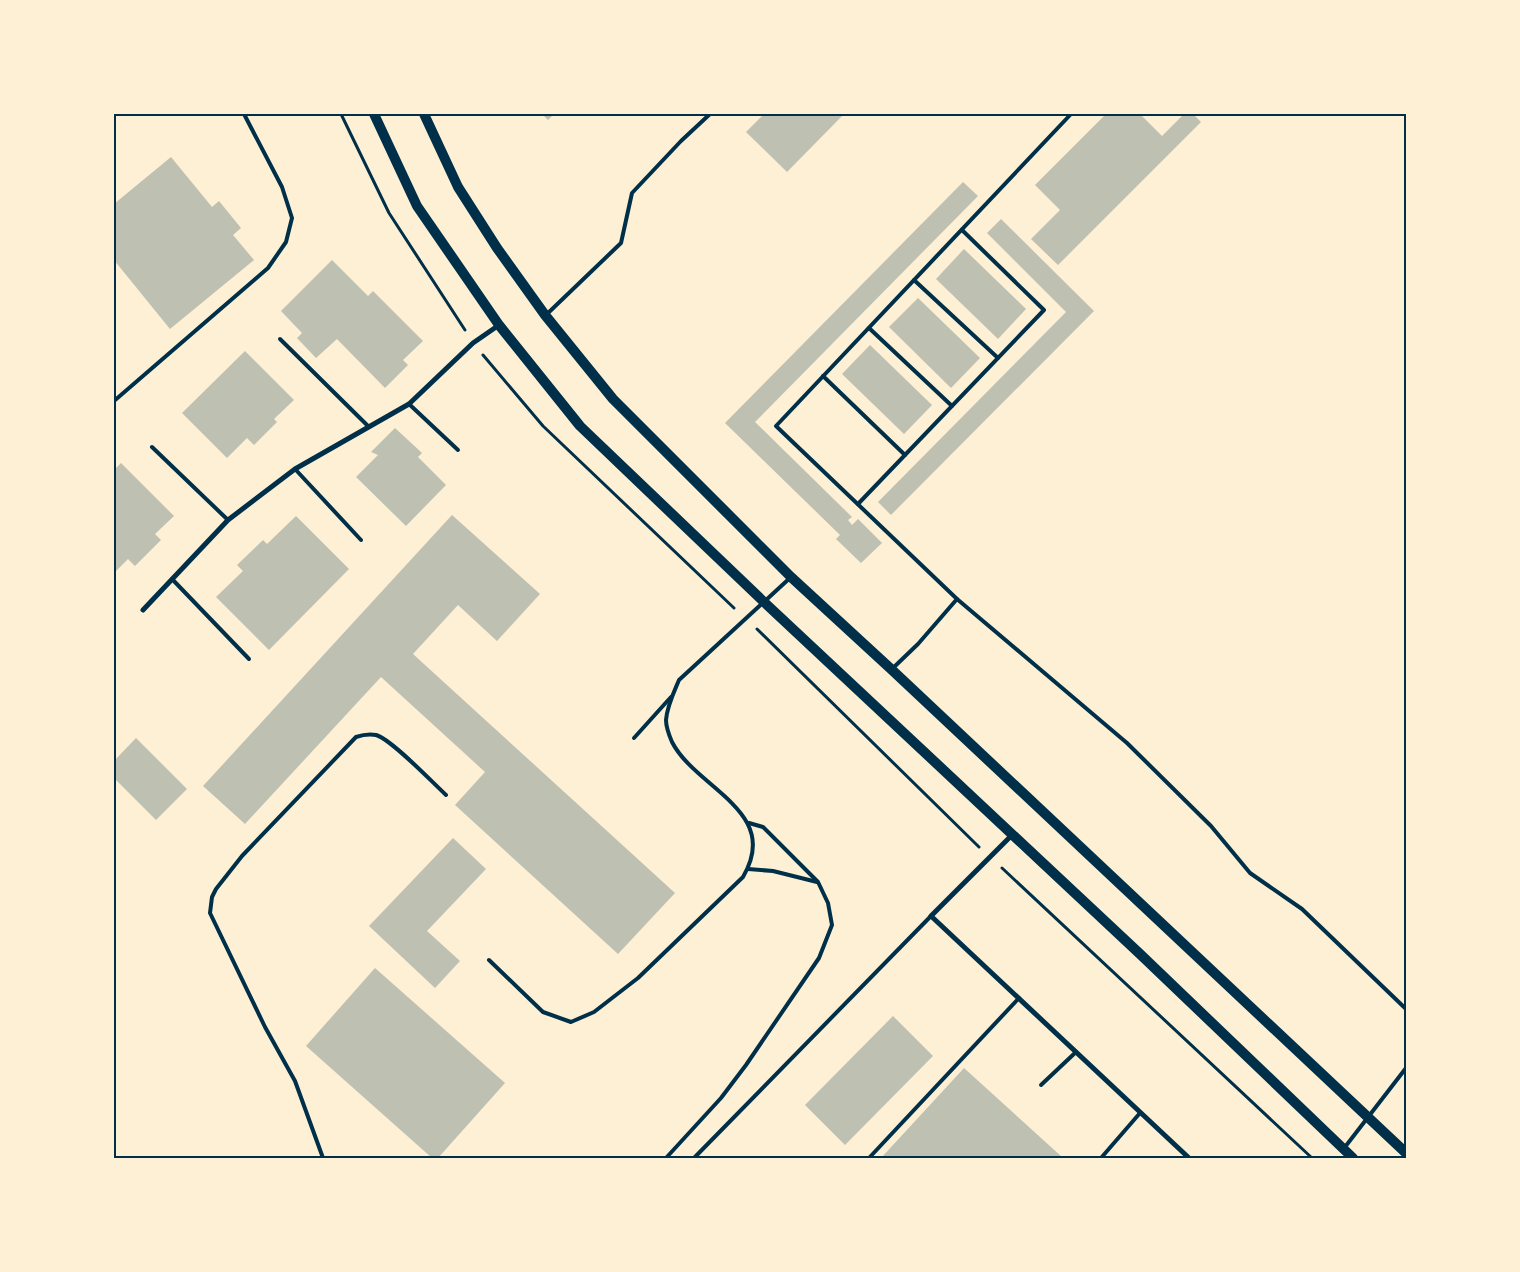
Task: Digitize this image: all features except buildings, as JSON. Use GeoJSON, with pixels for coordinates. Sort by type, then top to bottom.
{"type":"FeatureCollection","features":[{"type":"Feature","properties":{"kind":"main road"},"geometry":{"type":"LineString","coordinates":[[374,114],[417,206],[499,325],[580,426],[1353,1158]]}},
{"type":"Feature","properties":{"kind":"main road"},"geometry":{"type":"LineString","coordinates":[[424,114],[458,187],[497,248],[545,315],[613,399],[791,577],[1406,1153]]}},
{"type":"Feature","properties":{"kind":"street"},"geometry":{"type":"LineString","coordinates":[[143,610],[228,520],[295,469],[409,404],[473,343],[499,325]]}},
{"type":"Feature","properties":{"kind":"street"},"geometry":{"type":"LineString","coordinates":[[1012,835],[931,916],[1188,1158]]}},
{"type":"Feature","properties":{"kind":"lane"},"geometry":{"type":"LineString","coordinates":[[114,402],[268,268],[286,242],[292,218],[282,187],[244,114]]}},
{"type":"Feature","properties":{"kind":"lane"},"geometry":{"type":"LineString","coordinates":[[545,315],[621,243],[632,193],[681,141],[710,114]]}},
{"type":"Feature","properties":{"kind":"lane"},"geometry":{"type":"LineString","coordinates":[[1072,114],[776,426],[957,599],[1127,743],[1211,826],[1250,874],[1302,909],[1406,1009]]}},
{"type":"Feature","properties":{"kind":"lane"},"geometry":{"type":"LineString","coordinates":[[858,504],[1044,310],[962,230]]}},
{"type":"Feature","properties":{"kind":"lane"},"geometry":{"type":"LineString","coordinates":[[914,280],[998,358]]}},
{"type":"Feature","properties":{"kind":"lane"},"geometry":{"type":"LineString","coordinates":[[869,328],[952,406]]}},
{"type":"Feature","properties":{"kind":"lane"},"geometry":{"type":"LineString","coordinates":[[280,339],[368,427]]}},
{"type":"Feature","properties":{"kind":"lane"},"geometry":{"type":"LineString","coordinates":[[823,376],[904,455]]}},
{"type":"Feature","properties":{"kind":"lane"},"geometry":{"type":"LineString","coordinates":[[409,404],[458,450]]}},
{"type":"Feature","properties":{"kind":"lane"},"geometry":{"type":"LineString","coordinates":[[152,447],[228,520]]}},
{"type":"Feature","properties":{"kind":"lane"},"geometry":{"type":"LineString","coordinates":[[295,469],[361,540]]}},
{"type":"Feature","properties":{"kind":"lane"},"geometry":{"type":"LineString","coordinates":[[489,960],[543,1012],[571,1022],[594,1012],[638,978],[743,877],[752,856],[753,843],[749,823],[733,803],[690,765],[675,748],[668,734],[666,721],[679,680],[791,577]]}},
{"type":"Feature","properties":{"kind":"lane"},"geometry":{"type":"LineString","coordinates":[[172,579],[249,659]]}},
{"type":"Feature","properties":{"kind":"lane"},"geometry":{"type":"LineString","coordinates":[[891,669],[918,644],[957,599]]}},
{"type":"Feature","properties":{"kind":"lane"},"geometry":{"type":"LineString","coordinates":[[634,738],[673,696]]}},
{"type":"Feature","properties":{"kind":"lane"},"geometry":{"type":"LineString","coordinates":[[323,1158],[294,1081],[265,1027],[210,913],[212,897],[242,856],[356,737],[364,734],[377,735],[392,745],[446,795]]}},
{"type":"Feature","properties":{"kind":"lane"},"geometry":{"type":"LineString","coordinates":[[666,1158],[721,1098],[777,1020],[818,958],[832,925],[828,903],[818,882],[763,827],[749,823]]}},
{"type":"Feature","properties":{"kind":"lane"},"geometry":{"type":"LineString","coordinates":[[748,869],[773,871],[818,882]]}},
{"type":"Feature","properties":{"kind":"lane"},"geometry":{"type":"LineString","coordinates":[[694,1158],[931,916]]}},
{"type":"Feature","properties":{"kind":"lane"},"geometry":{"type":"LineString","coordinates":[[869,1158],[1019,998]]}},
{"type":"Feature","properties":{"kind":"lane"},"geometry":{"type":"LineString","coordinates":[[1041,1085],[1076,1052]]}},
{"type":"Feature","properties":{"kind":"lane"},"geometry":{"type":"LineString","coordinates":[[1343,1149],[1406,1068]]}},
{"type":"Feature","properties":{"kind":"lane"},"geometry":{"type":"LineString","coordinates":[[1102,1158],[1140,1113]]}}]}
